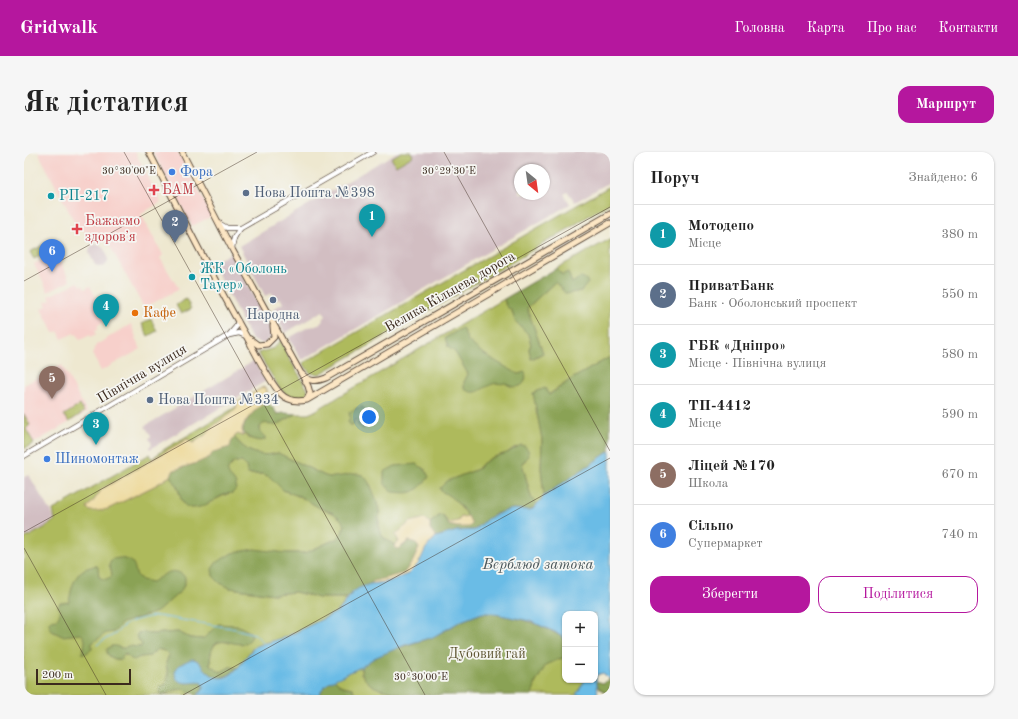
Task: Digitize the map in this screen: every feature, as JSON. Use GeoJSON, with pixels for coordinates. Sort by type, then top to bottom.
{"type":"FeatureCollection","features":[{"type":"Feature","properties":{"kind":"main road"},"geometry":{"type":"LineString","coordinates":[[149,152],[246,336],[271,380],[282,395],[289,399],[295,401],[307,400],[310,389],[232,249],[182,152]]}},
{"type":"Feature","properties":{"kind":"main road","name":"Велика Кільцева дорога"},"geometry":{"type":"LineString","coordinates":[[302,374],[310,380],[320,381],[326,378],[610,214]]}},
{"type":"Feature","properties":{"kind":"main road","name":"Велика Кільцева дорога"},"geometry":{"type":"LineString","coordinates":[[307,400],[610,223]]}},
{"type":"Feature","properties":{"kind":"main road"},"geometry":{"type":"LineString","coordinates":[[246,336],[254,344],[267,344],[272,339],[274,333],[272,321]]}},
{"type":"Feature","properties":{"kind":"street"},"geometry":{"type":"LineString","coordinates":[[232,249],[235,234],[241,228],[373,152]]}},
{"type":"Feature","properties":{"kind":"street"},"geometry":{"type":"LineString","coordinates":[[219,223],[226,228],[241,228]]}},
{"type":"Feature","properties":{"kind":"street","name":"Північна вулиця"},"geometry":{"type":"LineString","coordinates":[[24,456],[229,334],[236,328],[238,321]]}},
{"type":"Feature","properties":{"kind":"street"},"geometry":{"type":"LineString","coordinates":[[229,334],[239,333],[246,336]]}},
{"type":"Feature","properties":{"kind":"shaded area"},"geometry":{"type":"Polygon","coordinates":[[[38,152],[135,152],[161,202],[141,214],[163,255],[160,258],[179,289],[144,308],[105,237],[88,236],[80,226],[77,227],[38,152]]]}},
{"type":"Feature","properties":{"kind":"shaded area"},"geometry":{"type":"Polygon","coordinates":[[[153,152],[178,152],[212,216],[192,226],[153,152]]]}},
{"type":"Feature","properties":{"kind":"shaded area"},"geometry":{"type":"Polygon","coordinates":[[[397,152],[610,152],[610,182],[575,202],[568,192],[564,194],[570,204],[304,359],[301,359],[289,338],[308,327],[316,326],[322,322],[326,316],[323,311],[285,333],[273,309],[283,303],[280,298],[276,300],[272,293],[265,296],[239,246],[397,152]]]}},
{"type":"Feature","properties":{"kind":"shaded area"},"geometry":{"type":"Polygon","coordinates":[[[95,244],[102,246],[107,254],[108,261],[105,266],[101,267],[95,265],[89,253],[90,247],[95,244]]]}},
{"type":"Feature","properties":{"kind":"shaded area"},"geometry":{"type":"Polygon","coordinates":[[[55,253],[70,281],[48,292],[34,264],[55,253]]]}},
{"type":"Feature","properties":{"kind":"shaded area"},"geometry":{"type":"Polygon","coordinates":[[[231,253],[260,309],[259,312],[261,311],[271,329],[272,335],[264,344],[252,340],[212,263],[231,253]]]}},
{"type":"Feature","properties":{"kind":"shaded area"},"geometry":{"type":"Polygon","coordinates":[[[78,282],[80,286],[82,285],[85,289],[90,286],[107,319],[97,326],[99,329],[95,331],[96,334],[91,337],[90,335],[80,340],[77,334],[75,335],[74,333],[62,339],[58,331],[54,333],[41,309],[47,306],[45,302],[51,300],[49,296],[78,282]]]}},
{"type":"Feature","properties":{"kind":"shaded area"},"geometry":{"type":"Polygon","coordinates":[[[131,324],[136,337],[135,338],[141,349],[101,371],[92,354],[96,345],[131,324]]]}},
{"type":"Feature","properties":{"kind":"shaded area"},"geometry":{"type":"Polygon","coordinates":[[[254,361],[266,381],[150,449],[149,447],[152,444],[149,438],[151,436],[145,426],[254,361]]]}},
{"type":"Feature","properties":{"kind":"shaded area"},"geometry":{"type":"Polygon","coordinates":[[[62,365],[87,412],[34,443],[26,428],[30,425],[24,414],[24,385],[62,365]]]}},
{"type":"Feature","properties":{"kind":"shaded area"},"geometry":{"type":"Polygon","coordinates":[[[29,475],[48,508],[51,510],[54,519],[46,527],[24,538],[24,477],[29,475]]]}},
{"type":"Feature","properties":{"kind":"green space"},"geometry":{"type":"Polygon","coordinates":[[[401,152],[411,152],[413,156],[396,166],[391,158],[401,152]]]}},
{"type":"Feature","properties":{"kind":"green space"},"geometry":{"type":"Polygon","coordinates":[[[610,186],[610,203],[555,237],[320,374],[310,373],[303,363],[610,186]]]}},
{"type":"Feature","properties":{"kind":"green space"},"geometry":{"type":"Polygon","coordinates":[[[610,239],[610,357],[570,380],[548,395],[536,411],[542,439],[541,468],[544,496],[537,506],[531,497],[522,463],[526,460],[515,447],[507,453],[491,458],[482,464],[478,469],[455,478],[440,488],[441,491],[451,496],[468,516],[464,518],[461,517],[455,522],[449,523],[442,515],[430,523],[427,520],[397,539],[399,542],[394,545],[382,536],[379,531],[379,509],[370,484],[354,474],[339,477],[325,476],[278,453],[265,455],[253,452],[243,447],[234,437],[238,434],[243,436],[244,434],[248,438],[260,441],[264,436],[259,431],[262,425],[277,425],[296,414],[308,414],[313,412],[504,299],[506,306],[512,311],[515,321],[528,334],[531,344],[529,349],[532,359],[543,353],[527,308],[555,282],[570,293],[581,291],[572,284],[568,273],[562,275],[557,268],[610,239]]]}},
{"type":"Feature","properties":{"kind":"green space"},"geometry":{"type":"Polygon","coordinates":[[[45,244],[49,251],[34,259],[30,252],[45,244]]]}},
{"type":"Feature","properties":{"kind":"green space"},"geometry":{"type":"Polygon","coordinates":[[[557,268],[562,275],[568,272],[572,283],[581,277],[586,279],[588,283],[581,291],[566,294],[555,282],[527,308],[543,353],[531,359],[529,349],[531,344],[528,334],[515,321],[512,311],[506,306],[504,299],[557,268]]]}},
{"type":"Feature","properties":{"kind":"green space"},"geometry":{"type":"Polygon","coordinates":[[[186,299],[191,309],[181,314],[176,305],[186,299]]]}},
{"type":"Feature","properties":{"kind":"green space"},"geometry":{"type":"Polygon","coordinates":[[[151,319],[157,331],[148,336],[142,324],[151,319]]]}},
{"type":"Feature","properties":{"kind":"green space"},"geometry":{"type":"Polygon","coordinates":[[[462,328],[468,341],[481,352],[518,374],[525,372],[526,377],[523,384],[513,387],[505,383],[494,383],[476,392],[464,389],[464,382],[468,374],[455,352],[448,347],[445,338],[462,328]]]}},
{"type":"Feature","properties":{"kind":"green space"},"geometry":{"type":"Polygon","coordinates":[[[281,340],[288,356],[308,390],[307,396],[303,398],[292,397],[280,389],[258,353],[274,348],[281,340]]]}},
{"type":"Feature","properties":{"kind":"green space"},"geometry":{"type":"Polygon","coordinates":[[[610,357],[610,451],[544,496],[541,468],[542,439],[533,393],[545,388],[549,395],[570,380],[610,357]]]}},
{"type":"Feature","properties":{"kind":"green space"},"geometry":{"type":"Polygon","coordinates":[[[267,402],[277,414],[296,414],[277,425],[262,425],[259,431],[265,437],[265,440],[259,441],[252,439],[243,431],[245,423],[259,407],[267,402]]]}},
{"type":"Feature","properties":{"kind":"green space"},"geometry":{"type":"Polygon","coordinates":[[[80,405],[84,412],[69,422],[64,415],[80,405]]]}},
{"type":"Feature","properties":{"kind":"green space"},"geometry":{"type":"Polygon","coordinates":[[[236,407],[237,408],[211,428],[205,436],[193,443],[187,439],[155,458],[154,457],[163,450],[236,407]]]}},
{"type":"Feature","properties":{"kind":"green space"},"geometry":{"type":"Polygon","coordinates":[[[362,407],[372,415],[363,429],[357,424],[357,419],[354,421],[353,425],[350,425],[348,421],[350,418],[349,412],[362,407]]]}},
{"type":"Feature","properties":{"kind":"green space"},"geometry":{"type":"Polygon","coordinates":[[[24,414],[30,425],[26,429],[34,443],[24,449],[24,414]]]}},
{"type":"Feature","properties":{"kind":"green space"},"geometry":{"type":"Polygon","coordinates":[[[234,437],[243,447],[248,450],[265,455],[278,453],[325,476],[334,477],[358,474],[365,477],[371,486],[377,503],[379,511],[378,525],[380,532],[383,537],[394,545],[395,548],[401,548],[409,541],[415,542],[419,548],[413,561],[404,573],[370,584],[353,592],[347,598],[319,598],[295,592],[274,594],[230,588],[220,583],[213,576],[212,569],[216,563],[232,553],[254,549],[287,553],[305,553],[336,539],[342,533],[345,525],[340,518],[333,513],[283,490],[270,477],[263,474],[248,474],[246,466],[242,462],[234,462],[228,470],[228,473],[236,484],[236,488],[233,493],[222,496],[200,507],[191,508],[186,506],[181,499],[177,486],[170,476],[174,470],[197,463],[213,452],[221,451],[234,437]]]}},
{"type":"Feature","properties":{"kind":"green space"},"geometry":{"type":"Polygon","coordinates":[[[521,445],[525,446],[528,450],[529,456],[522,463],[531,497],[537,506],[529,510],[513,509],[495,514],[474,530],[457,531],[436,537],[430,529],[430,523],[439,516],[442,515],[449,525],[457,527],[472,524],[459,505],[451,497],[441,491],[440,488],[447,481],[478,469],[482,464],[491,458],[507,453],[521,445]]]}},
{"type":"Feature","properties":{"kind":"green space"},"geometry":{"type":"Polygon","coordinates":[[[150,454],[153,460],[102,489],[88,507],[108,509],[156,485],[170,476],[177,486],[183,503],[208,503],[232,493],[232,479],[227,472],[235,462],[242,462],[246,466],[248,474],[263,474],[271,477],[283,490],[333,513],[340,518],[345,525],[342,533],[336,539],[305,553],[287,553],[230,588],[274,594],[295,592],[319,598],[347,598],[341,608],[335,613],[286,637],[256,646],[238,668],[230,667],[221,672],[210,665],[212,650],[216,644],[220,642],[230,643],[218,624],[203,639],[190,638],[178,632],[152,634],[144,632],[138,633],[142,645],[141,647],[128,646],[125,649],[122,649],[111,646],[109,656],[115,659],[121,659],[123,655],[140,657],[150,656],[157,649],[165,651],[169,655],[166,663],[168,675],[166,684],[160,687],[166,694],[184,689],[190,693],[189,695],[24,695],[24,539],[46,527],[55,520],[53,510],[150,454]]]}},
{"type":"Feature","properties":{"kind":"green space"},"geometry":{"type":"Polygon","coordinates":[[[416,464],[425,469],[429,477],[414,491],[405,493],[392,492],[384,483],[384,472],[395,466],[416,464]]]}},
{"type":"Feature","properties":{"kind":"green space"},"geometry":{"type":"Polygon","coordinates":[[[120,558],[132,562],[136,574],[142,580],[152,582],[172,571],[181,573],[185,577],[185,583],[181,591],[157,612],[122,623],[114,632],[106,633],[92,643],[92,649],[85,654],[82,653],[85,643],[81,634],[62,636],[52,631],[49,622],[57,619],[59,616],[60,613],[58,606],[60,603],[69,602],[73,584],[77,576],[84,569],[96,565],[98,567],[99,577],[107,579],[112,576],[109,565],[112,559],[120,558]]]}},
{"type":"Feature","properties":{"kind":"green space","name":"Дубовий гай"},"geometry":{"type":"Polygon","coordinates":[[[482,613],[489,613],[517,619],[545,628],[562,637],[562,658],[546,665],[536,682],[532,695],[401,695],[376,687],[366,681],[362,675],[361,667],[374,658],[391,650],[433,637],[461,621],[482,613]]]}},
{"type":"Feature","properties":{"kind":"green space"},"geometry":{"type":"Polygon","coordinates":[[[218,624],[237,625],[250,632],[252,636],[247,642],[241,644],[221,642],[215,644],[211,651],[210,665],[221,672],[230,667],[238,668],[227,676],[214,677],[210,675],[195,659],[184,662],[176,669],[185,683],[203,683],[203,689],[198,695],[195,695],[192,692],[190,693],[184,689],[162,695],[159,691],[160,687],[166,684],[168,675],[166,663],[169,655],[165,651],[157,649],[150,656],[140,657],[134,660],[126,654],[123,655],[121,660],[115,659],[107,653],[107,649],[112,646],[122,648],[127,646],[141,647],[142,645],[136,636],[138,633],[144,632],[152,634],[178,632],[190,638],[203,639],[218,624]]]}},
{"type":"Feature","properties":{"kind":"green space"},"geometry":{"type":"Polygon","coordinates":[[[562,658],[562,683],[583,683],[576,695],[532,695],[536,682],[546,664],[562,658]]]}},
{"type":"Feature","properties":{"kind":"green space"},"geometry":{"type":"Polygon","coordinates":[[[361,667],[361,674],[380,689],[394,691],[401,695],[356,695],[352,688],[342,686],[334,679],[361,667]]]}},
{"type":"Feature","properties":{"kind":"green space"},"geometry":{"type":"Polygon","coordinates":[[[334,679],[342,686],[352,688],[356,695],[319,695],[325,685],[334,679]]]}},
{"type":"Feature","properties":{"kind":"green space"},"geometry":{"type":"Polygon","coordinates":[[[609,679],[610,680],[610,695],[599,688],[597,683],[598,682],[603,683],[609,679]]]}},
{"type":"Feature","properties":{"kind":"sand"},"geometry":{"type":"Polygon","coordinates":[[[265,386],[267,390],[267,402],[252,413],[243,426],[243,436],[238,434],[236,435],[232,439],[230,447],[213,452],[210,457],[197,463],[174,470],[170,476],[156,485],[108,509],[90,511],[88,509],[87,507],[92,503],[102,489],[187,439],[193,443],[205,435],[211,428],[237,408],[236,403],[265,386]]]}},
{"type":"Feature","properties":{"kind":"sand"},"geometry":{"type":"Polygon","coordinates":[[[468,516],[472,524],[469,527],[449,525],[449,523],[458,521],[461,517],[464,518],[468,516]]]}},
{"type":"Feature","properties":{"kind":"sand"},"geometry":{"type":"Polygon","coordinates":[[[422,519],[427,520],[430,523],[430,529],[436,537],[428,546],[415,568],[410,573],[397,579],[370,584],[374,581],[404,573],[413,561],[419,548],[415,542],[409,541],[398,549],[395,548],[394,545],[399,542],[396,534],[410,522],[422,519]]]}},
{"type":"Feature","properties":{"kind":"water","name":"Верблюд затока"},"geometry":{"type":"Polygon","coordinates":[[[610,451],[610,680],[603,673],[598,675],[598,611],[562,611],[562,637],[555,632],[530,621],[490,613],[482,613],[461,621],[433,637],[405,645],[374,658],[361,667],[329,682],[319,695],[198,695],[203,689],[201,682],[184,683],[177,679],[175,675],[175,672],[179,666],[192,659],[198,661],[208,672],[216,677],[222,678],[228,676],[239,667],[256,646],[286,637],[335,613],[341,608],[353,592],[359,588],[370,584],[387,582],[408,574],[419,563],[426,548],[436,537],[457,531],[475,530],[487,519],[502,512],[513,509],[533,509],[544,496],[610,451]]]}},
{"type":"Feature","properties":{"kind":"water","name":"Верблюд затока"},"geometry":{"type":"Polygon","coordinates":[[[583,683],[597,683],[597,695],[576,695],[583,683]]]}},
{"type":"Feature","properties":{"kind":"waterway"},"geometry":{"type":"LineString","coordinates":[[97,645],[115,634],[130,622],[158,616],[231,628],[255,634],[264,644]]}},
{"type":"Feature","properties":{"kind":"place","name":"Фора"},"geometry":{"type":"Point","coordinates":[172,172]}},
{"type":"Feature","properties":{"kind":"place","name":"БАМ"},"geometry":{"type":"Point","coordinates":[154,190]}},
{"type":"Feature","properties":{"kind":"place","name":"Нова Пошта №398"},"geometry":{"type":"Point","coordinates":[246,193]}},
{"type":"Feature","properties":{"kind":"place","name":"РП-217"},"geometry":{"type":"Point","coordinates":[51,196]}},
{"type":"Feature","properties":{"kind":"place","name":"Бажаємо здоровʼя"},"geometry":{"type":"Point","coordinates":[77,229]}},
{"type":"Feature","properties":{"kind":"place","name":"Мотодепо"},"geometry":{"type":"Point","coordinates":[372,237]}},
{"type":"Feature","properties":{"kind":"place","name":"ПриватБанк"},"geometry":{"type":"Point","coordinates":[175,243]}},
{"type":"Feature","properties":{"kind":"place","name":"Сільпо"},"geometry":{"type":"Point","coordinates":[52,272]}},
{"type":"Feature","properties":{"kind":"place","name":"ЖК «Оболонь Тауер»"},"geometry":{"type":"Point","coordinates":[192,277]}},
{"type":"Feature","properties":{"kind":"place","name":"Народна"},"geometry":{"type":"Point","coordinates":[273,300]}},
{"type":"Feature","properties":{"kind":"place","name":"Кафе"},"geometry":{"type":"Point","coordinates":[135,313]}},
{"type":"Feature","properties":{"kind":"place","name":"ТП-4412"},"geometry":{"type":"Point","coordinates":[106,327]}},
{"type":"Feature","properties":{"kind":"place","name":"Ліцей №170"},"geometry":{"type":"Point","coordinates":[52,399]}},
{"type":"Feature","properties":{"kind":"place","name":"Нова Пошта №334"},"geometry":{"type":"Point","coordinates":[150,400]}},
{"type":"Feature","properties":{"kind":"place","name":"ГБК «Дніпро»"},"geometry":{"type":"Point","coordinates":[96,445]}},
{"type":"Feature","properties":{"kind":"place","name":"Шиномонтаж"},"geometry":{"type":"Point","coordinates":[47,459]}}]}
